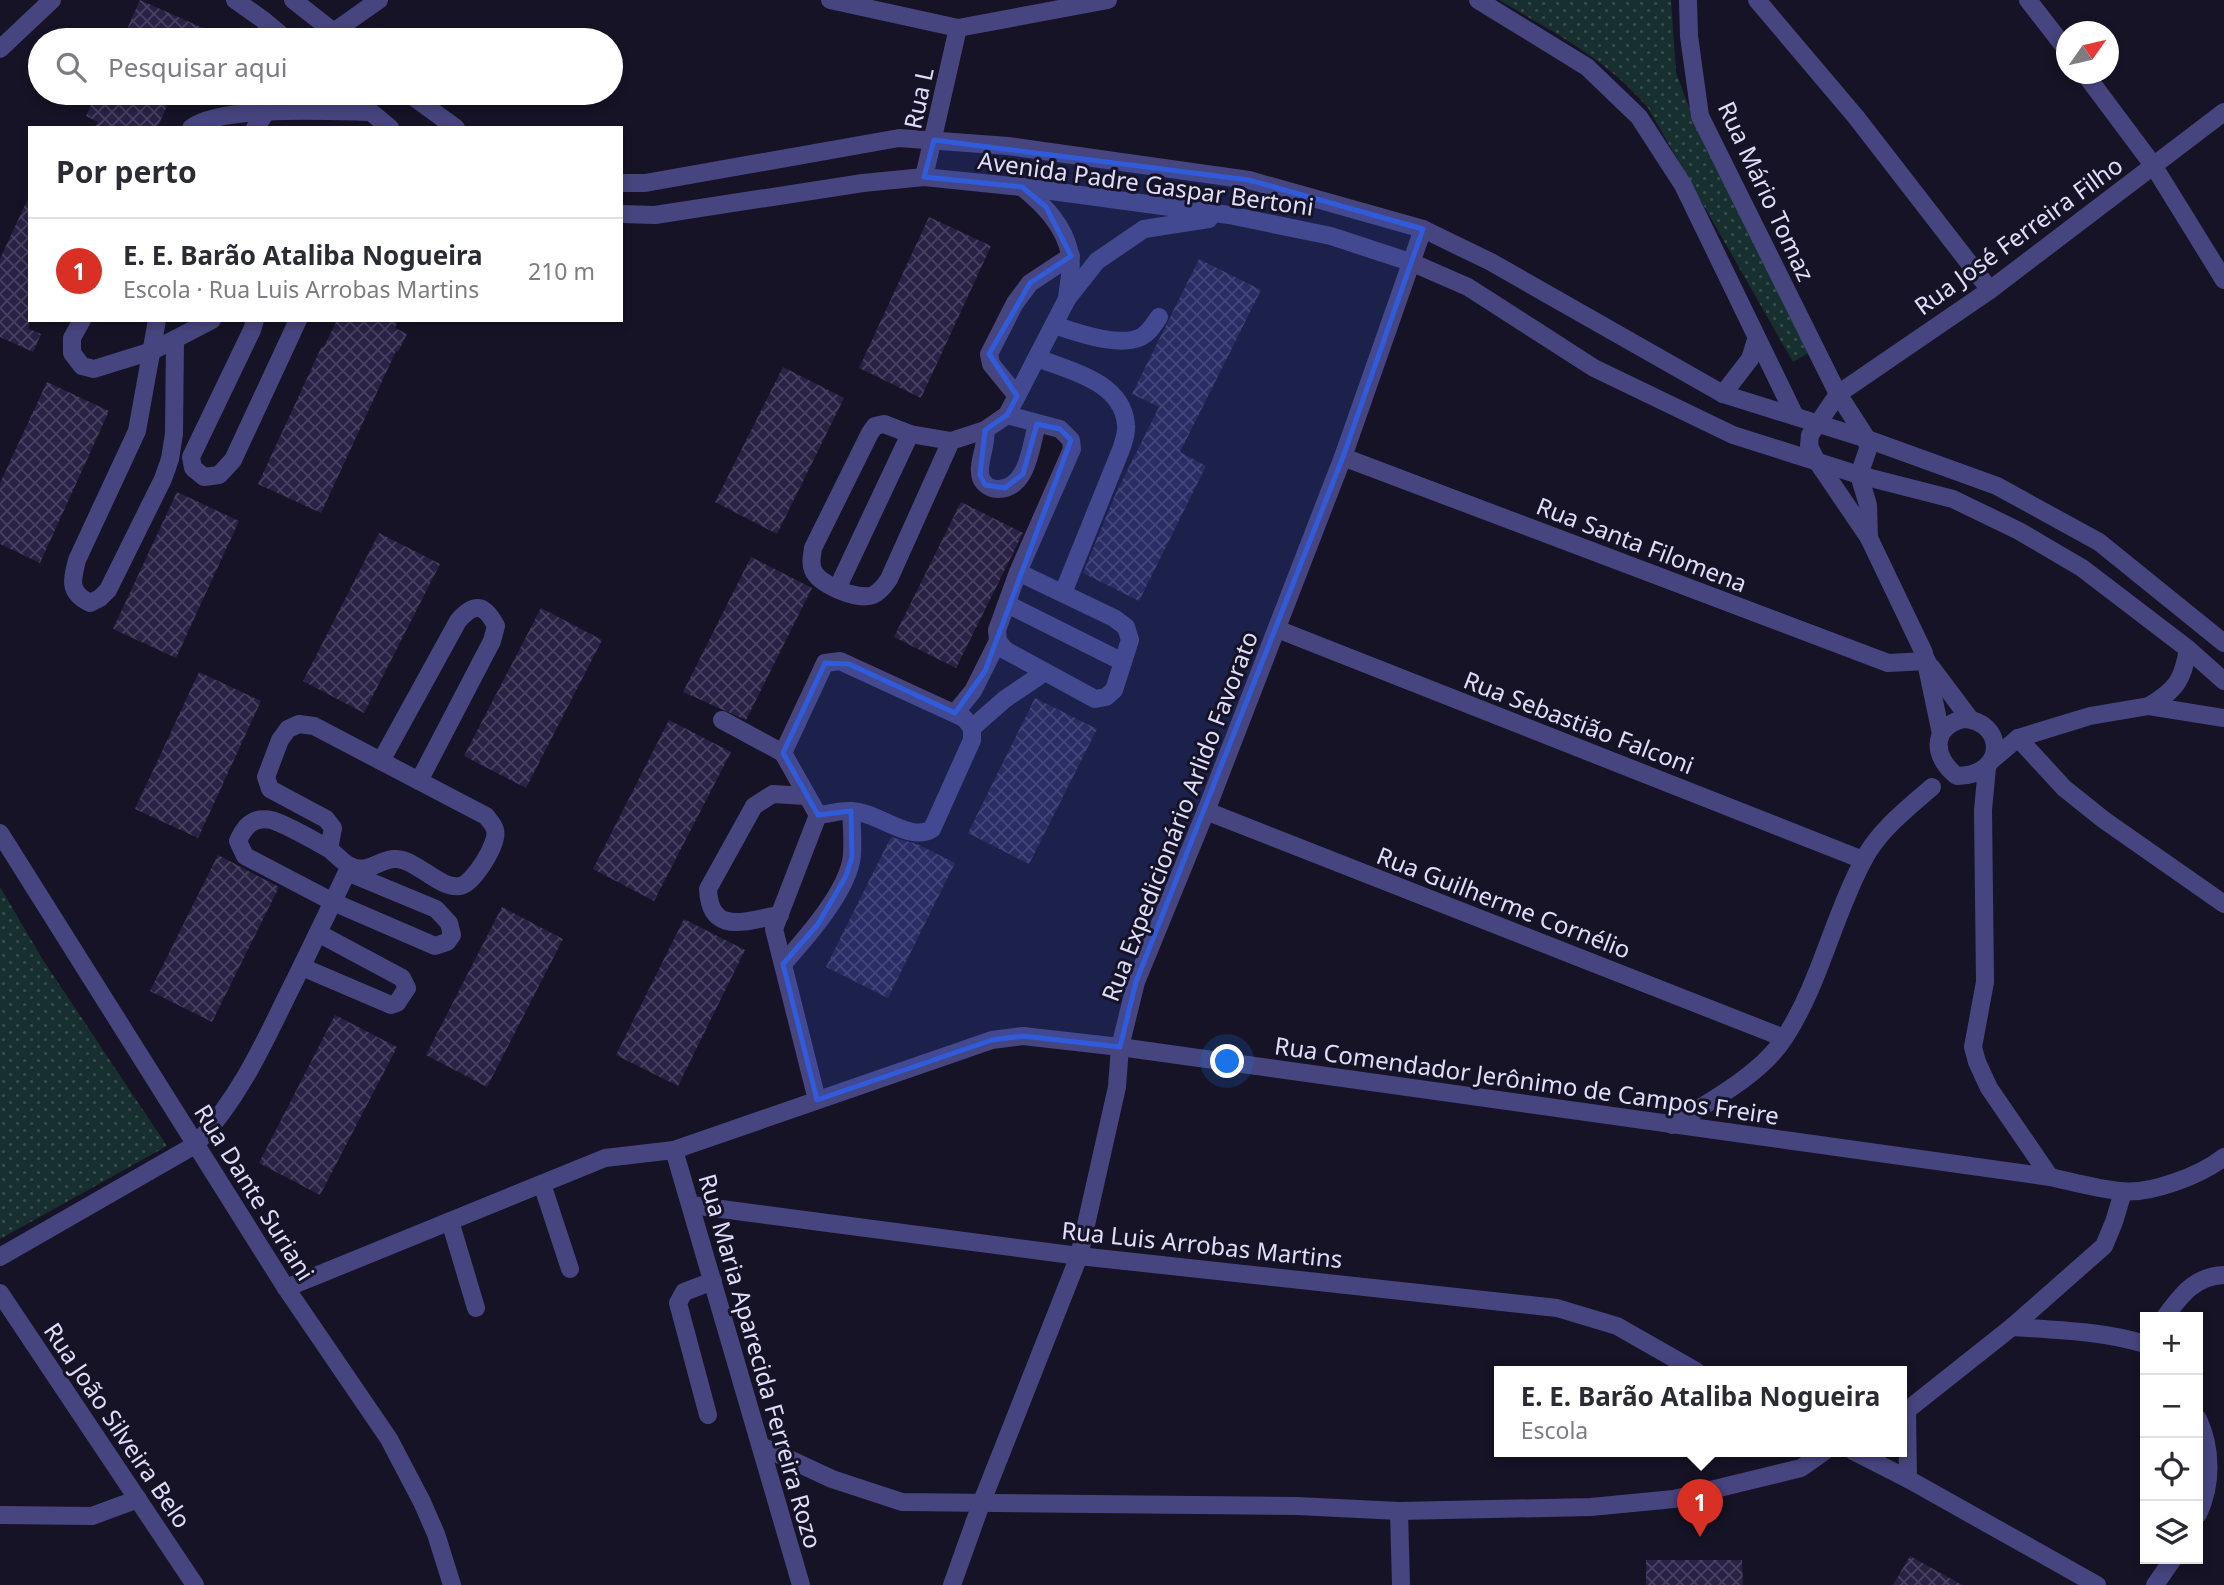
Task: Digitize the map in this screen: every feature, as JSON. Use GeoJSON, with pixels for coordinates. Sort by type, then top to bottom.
{"type":"FeatureCollection","features":[{"type":"Feature","properties":{"kind":"street"},"geometry":{"type":"LineString","coordinates":[[0,49],[52,0]]}},
{"type":"Feature","properties":{"kind":"street"},"geometry":{"type":"LineString","coordinates":[[235,0],[273,28]]}},
{"type":"Feature","properties":{"kind":"street"},"geometry":{"type":"LineString","coordinates":[[293,0],[323,28]]}},
{"type":"Feature","properties":{"kind":"street"},"geometry":{"type":"LineString","coordinates":[[344,28],[379,0]]}},
{"type":"Feature","properties":{"kind":"street"},"geometry":{"type":"LineString","coordinates":[[830,0],[958,28],[1108,0]]}},
{"type":"Feature","properties":{"kind":"street"},"geometry":{"type":"LineString","coordinates":[[1478,0],[1587,67],[1639,117],[1683,185],[1795,416]]}},
{"type":"Feature","properties":{"kind":"street","name":"Rua Mário Tomaz"},"geometry":{"type":"LineString","coordinates":[[1688,0],[1689,36],[1700,116],[1838,394],[1867,439]]}},
{"type":"Feature","properties":{"kind":"street"},"geometry":{"type":"LineString","coordinates":[[1757,0],[1856,117],[1990,290]]}},
{"type":"Feature","properties":{"kind":"street"},"geometry":{"type":"LineString","coordinates":[[2028,0],[2056,35]]}},
{"type":"Feature","properties":{"kind":"street","name":"Rua L"},"geometry":{"type":"LineString","coordinates":[[924,177],[958,28]]}},
{"type":"Feature","properties":{"kind":"street"},"geometry":{"type":"LineString","coordinates":[[2092,84],[2153,165],[2224,280]]}},
{"type":"Feature","properties":{"kind":"street"},"geometry":{"type":"LineString","coordinates":[[256,126],[272,105]]}},
{"type":"Feature","properties":{"kind":"street"},"geometry":{"type":"LineString","coordinates":[[362,105],[388,126]]}},
{"type":"Feature","properties":{"kind":"street"},"geometry":{"type":"LineString","coordinates":[[424,105],[453,126]]}},
{"type":"Feature","properties":{"kind":"street"},"geometry":{"type":"LineString","coordinates":[[194,126],[206,119],[287,110],[370,112]]}},
{"type":"Feature","properties":{"kind":"street","name":"Rua José Ferreira Filho"},"geometry":{"type":"LineString","coordinates":[[1838,394],[1990,290],[2224,112]]}},
{"type":"Feature","properties":{"kind":"street","name":"Avenida Padre Gaspar Bertoni"},"geometry":{"type":"LineString","coordinates":[[623,183],[645,184],[899,138],[934,140],[1021,148],[1250,180],[1423,229],[1491,262],[1723,394],[1867,439],[1997,486],[2099,542],[2224,643]]}},
{"type":"Feature","properties":{"kind":"street","name":"Avenida Padre Gaspar Bertoni"},"geometry":{"type":"LineString","coordinates":[[623,214],[655,215],[863,183],[924,177],[1022,187],[1229,215],[1331,236],[1413,263],[1468,287],[1594,368],[1733,435],[1859,475],[1953,499],[2020,531],[2082,568],[2188,649],[2224,681]]}},
{"type":"Feature","properties":{"kind":"street"},"geometry":{"type":"LineString","coordinates":[[1022,187],[1045,206],[1061,230],[1071,256],[1067,299]]}},
{"type":"Feature","properties":{"kind":"street"},"geometry":{"type":"LineString","coordinates":[[951,442],[889,579],[881,590],[872,596],[860,596],[822,582],[814,572],[811,561],[813,548],[875,426],[884,424],[911,434],[951,442],[985,430],[1007,415],[1067,299],[1097,261],[1144,229],[1229,215]]}},
{"type":"Feature","properties":{"kind":"street","name":"Rua Expedicionário Arlido Favorato"},"geometry":{"type":"LineString","coordinates":[[952,1585],[981,1504],[1079,1256],[1117,1087],[1120,1047],[1136,982],[1206,811],[1343,457],[1423,229]]}},
{"type":"Feature","properties":{"kind":"street"},"geometry":{"type":"LineString","coordinates":[[1017,396],[991,364],[989,354],[1015,303],[1030,283],[1071,256]]}},
{"type":"Feature","properties":{"kind":"street"},"geometry":{"type":"LineString","coordinates":[[1054,325],[1090,337],[1127,340],[1141,337],[1159,317]]}},
{"type":"Feature","properties":{"kind":"street"},"geometry":{"type":"LineString","coordinates":[[81,322],[72,338],[72,353],[82,366],[94,369],[152,351],[208,322]]}},
{"type":"Feature","properties":{"kind":"street"},"geometry":{"type":"LineString","coordinates":[[156,322],[137,431],[77,560],[72,583],[79,597],[90,603],[108,590],[163,479],[170,459],[174,434],[176,339]]}},
{"type":"Feature","properties":{"kind":"street"},"geometry":{"type":"LineString","coordinates":[[254,322],[191,457],[193,468],[204,477],[219,475],[233,460],[297,322]]}},
{"type":"Feature","properties":{"kind":"street"},"geometry":{"type":"LineString","coordinates":[[1723,394],[1750,359],[1756,340]]}},
{"type":"Feature","properties":{"kind":"street"},"geometry":{"type":"LineString","coordinates":[[1037,358],[1098,381],[1114,396],[1124,411],[1127,427],[1122,447],[1063,593]]}},
{"type":"Feature","properties":{"kind":"street"},"geometry":{"type":"LineString","coordinates":[[1838,394],[1816,424],[1810,435],[1809,446],[1869,538],[1927,661],[1970,719],[1984,726],[1990,733],[1994,751],[1989,764],[1983,810],[1985,982],[1973,1047],[1989,1088],[2050,1177]]}},
{"type":"Feature","properties":{"kind":"street"},"geometry":{"type":"LineString","coordinates":[[1007,415],[1060,429],[1067,433],[1072,449],[1018,572],[997,630],[998,640],[1005,650],[1095,699],[1106,697],[1114,690],[1130,639],[1126,627],[1114,618],[1018,572]]}},
{"type":"Feature","properties":{"kind":"street"},"geometry":{"type":"LineString","coordinates":[[985,430],[980,475],[985,485],[995,489],[1005,488],[1023,474],[1037,424]]}},
{"type":"Feature","properties":{"kind":"street"},"geometry":{"type":"LineString","coordinates":[[837,589],[911,434]]}},
{"type":"Feature","properties":{"kind":"street"},"geometry":{"type":"LineString","coordinates":[[1867,439],[1868,449],[1859,475],[1868,505],[1869,538]]}},
{"type":"Feature","properties":{"kind":"street","name":"Rua Santa Filomena"},"geometry":{"type":"LineString","coordinates":[[1343,457],[1888,663],[1927,661]]}},
{"type":"Feature","properties":{"kind":"street"},"geometry":{"type":"LineString","coordinates":[[1007,604],[1123,662]]}},
{"type":"Feature","properties":{"kind":"street"},"geometry":{"type":"LineString","coordinates":[[381,761],[458,621],[467,610],[478,607],[489,612],[496,626],[492,640],[419,781]]}},
{"type":"Feature","properties":{"kind":"street","name":"Rua Sebastião Falconi"},"geometry":{"type":"LineString","coordinates":[[1277,629],[1863,860]]}},
{"type":"Feature","properties":{"kind":"street"},"geometry":{"type":"LineString","coordinates":[[955,713],[973,691],[998,640]]}},
{"type":"Feature","properties":{"kind":"street"},"geometry":{"type":"LineString","coordinates":[[2149,706],[2169,694],[2185,667],[2188,649]]}},
{"type":"Feature","properties":{"kind":"street"},"geometry":{"type":"LineString","coordinates":[[783,753],[825,663],[840,660],[955,713],[964,718],[972,728],[972,740],[932,829],[925,833],[915,834],[869,814],[852,811],[818,815]]}},
{"type":"Feature","properties":{"kind":"street"},"geometry":{"type":"LineString","coordinates":[[1927,661],[1941,734]]}},
{"type":"Feature","properties":{"kind":"street"},"geometry":{"type":"LineString","coordinates":[[972,728],[1005,699],[1045,672]]}},
{"type":"Feature","properties":{"kind":"street"},"geometry":{"type":"LineString","coordinates":[[1672,1125],[1732,1088],[1759,1065],[1784,1038],[1809,990],[1863,860],[1885,830],[1932,787],[1960,776],[1980,773],[2018,738],[2090,716],[2149,706],[2224,718]]}},
{"type":"Feature","properties":{"kind":"street"},"geometry":{"type":"LineString","coordinates":[[1932,787],[1940,759],[1941,734],[1950,724],[1970,719]]}},
{"type":"Feature","properties":{"kind":"street"},"geometry":{"type":"LineString","coordinates":[[722,720],[783,753],[818,815]]}},
{"type":"Feature","properties":{"kind":"street"},"geometry":{"type":"LineString","coordinates":[[329,849],[332,828],[326,819],[270,789],[266,777],[280,740],[288,729],[299,723],[314,726],[486,816],[495,830],[494,843],[471,881],[459,886],[448,885],[408,861],[393,859],[375,867],[349,869]]}},
{"type":"Feature","properties":{"kind":"street"},"geometry":{"type":"LineString","coordinates":[[1990,733],[2018,738],[2064,788],[2104,820],[2224,904]]}},
{"type":"Feature","properties":{"kind":"street"},"geometry":{"type":"LineString","coordinates":[[1940,759],[1960,776],[1983,810]]}},
{"type":"Feature","properties":{"kind":"street"},"geometry":{"type":"LineString","coordinates":[[780,915],[730,923],[716,916],[708,904],[708,889],[754,806],[773,794],[806,796]]}},
{"type":"Feature","properties":{"kind":"street"},"geometry":{"type":"LineString","coordinates":[[783,964],[818,924],[846,876],[852,857],[852,811]]}},
{"type":"Feature","properties":{"kind":"street","name":"Rua Guilherme Cornélio"},"geometry":{"type":"LineString","coordinates":[[1206,811],[1784,1038]]}},
{"type":"Feature","properties":{"kind":"street"},"geometry":{"type":"LineString","coordinates":[[817,1100],[774,929],[818,815]]}},
{"type":"Feature","properties":{"kind":"street"},"geometry":{"type":"LineString","coordinates":[[258,820],[270,820],[329,849],[349,869],[436,909],[449,923],[452,934],[447,942],[435,946],[333,902],[245,856],[237,841],[245,826],[258,820]]}},
{"type":"Feature","properties":{"kind":"street","name":"Rua Dante Suriani"},"geometry":{"type":"LineString","coordinates":[[0,832],[286,1288],[389,1439],[427,1513],[452,1585]]}},
{"type":"Feature","properties":{"kind":"street"},"geometry":{"type":"LineString","coordinates":[[0,1257],[195,1144],[217,1122],[239,1088],[349,869]]}},
{"type":"Feature","properties":{"kind":"street"},"geometry":{"type":"LineString","coordinates":[[302,967],[391,1005],[397,1003],[407,988],[402,978],[318,933]]}},
{"type":"Feature","properties":{"kind":"street","name":"Rua Comendador Jerônimo de Campos Freire"},"geometry":{"type":"LineString","coordinates":[[286,1288],[605,1158],[674,1150],[992,1040],[1023,1036],[1120,1047],[2050,1177],[2123,1192]]}},
{"type":"Feature","properties":{"kind":"street","name":"Rua Maria Aparecida Ferreira Rozo"},"geometry":{"type":"LineString","coordinates":[[674,1150],[802,1585]]}},
{"type":"Feature","properties":{"kind":"street"},"geometry":{"type":"LineString","coordinates":[[1907,1411],[2012,1327],[2104,1246],[2123,1192],[2164,1185],[2191,1176],[2224,1157]]}},
{"type":"Feature","properties":{"kind":"street"},"geometry":{"type":"LineString","coordinates":[[541,1184],[570,1269]]}},
{"type":"Feature","properties":{"kind":"street","name":"Rua Luis Arrobas Martins"},"geometry":{"type":"LineString","coordinates":[[691,1205],[1079,1256],[1557,1308],[1617,1326],[1687,1366]]}},
{"type":"Feature","properties":{"kind":"street"},"geometry":{"type":"LineString","coordinates":[[450,1221],[476,1308]]}},
{"type":"Feature","properties":{"kind":"street"},"geometry":{"type":"LineString","coordinates":[[2169,1312],[2189,1287],[2210,1276],[2224,1275]]}},
{"type":"Feature","properties":{"kind":"street"},"geometry":{"type":"LineString","coordinates":[[708,1415],[678,1303],[684,1292],[713,1281]]}},
{"type":"Feature","properties":{"kind":"street","name":"Rua João Silveira Belo"},"geometry":{"type":"LineString","coordinates":[[0,1293],[195,1585]]}},
{"type":"Feature","properties":{"kind":"street"},"geometry":{"type":"LineString","coordinates":[[2012,1327],[2074,1331],[2123,1337],[2140,1342]]}},
{"type":"Feature","properties":{"kind":"street"},"geometry":{"type":"LineString","coordinates":[[2203,1438],[2209,1463],[2207,1496],[2203,1504]]}},
{"type":"Feature","properties":{"kind":"street"},"geometry":{"type":"LineString","coordinates":[[761,1446],[832,1479],[902,1502],[1297,1506],[1399,1511],[1591,1507],[1674,1499],[1801,1468],[1817,1457]]}},
{"type":"Feature","properties":{"kind":"street"},"geometry":{"type":"LineString","coordinates":[[1865,1457],[2097,1585]]}},
{"type":"Feature","properties":{"kind":"street"},"geometry":{"type":"LineString","coordinates":[[1907,1457],[1908,1479]]}},
{"type":"Feature","properties":{"kind":"street"},"geometry":{"type":"LineString","coordinates":[[0,1515],[92,1517],[138,1499]]}},
{"type":"Feature","properties":{"kind":"street"},"geometry":{"type":"LineString","coordinates":[[1399,1511],[1401,1585]]}},
{"type":"Feature","properties":{"kind":"street"},"geometry":{"type":"LineString","coordinates":[[2155,1585],[2170,1564]]}},
{"type":"Feature","properties":{"kind":"highlighted area"},"geometry":{"type":"Polygon","coordinates":[[[934,140],[1249,180],[1423,229],[1343,457],[1136,982],[1120,1047],[1023,1036],[992,1040],[817,1100],[783,964],[818,924],[846,876],[852,857],[851,811],[818,815],[783,753],[825,663],[849,664],[955,713],[985,671],[1071,440],[1060,429],[1037,424],[1023,474],[1005,488],[985,485],[980,475],[985,430],[1007,415],[1017,396],[989,354],[1030,283],[1071,256],[1046,207],[1022,187],[924,177],[934,140]]]}},
{"type":"Feature","properties":{"kind":"green space"},"geometry":{"type":"Polygon","coordinates":[[[1499,0],[1671,0],[1676,72],[1697,129],[1812,351],[1793,362],[1648,108],[1632,90],[1597,61],[1559,35],[1499,0]]]}},
{"type":"Feature","properties":{"kind":"green space"},"geometry":{"type":"Polygon","coordinates":[[[0,887],[43,960],[167,1146],[0,1239],[0,887]]]}},
{"type":"Feature","properties":{"kind":"building"},"geometry":{"type":"Polygon","coordinates":[[[140,0],[203,28],[127,28],[140,0]]]}},
{"type":"Feature","properties":{"kind":"building"},"geometry":{"type":"Polygon","coordinates":[[[91,105],[168,105],[158,126],[96,126],[98,122],[86,116],[91,105]]]}},
{"type":"Feature","properties":{"kind":"building"},"geometry":{"type":"Polygon","coordinates":[[[28,198],[28,322],[29,329],[41,334],[33,352],[0,337],[0,259],[28,198]]]}},
{"type":"Feature","properties":{"kind":"building"},"geometry":{"type":"Polygon","coordinates":[[[929,217],[991,246],[921,398],[859,368],[929,217]]]}},
{"type":"Feature","properties":{"kind":"building"},"geometry":{"type":"Polygon","coordinates":[[[1199,259],[1261,290],[1180,452],[1206,466],[1139,601],[1083,573],[1115,495],[1159,407],[1132,394],[1199,259]]]}},
{"type":"Feature","properties":{"kind":"building"},"geometry":{"type":"Polygon","coordinates":[[[336,322],[397,322],[395,328],[407,334],[398,352],[396,351],[321,513],[258,484],[322,346],[324,347],[336,322]]]}},
{"type":"Feature","properties":{"kind":"building"},"geometry":{"type":"Polygon","coordinates":[[[783,367],[844,398],[777,534],[715,502],[783,367]]]}},
{"type":"Feature","properties":{"kind":"building"},"geometry":{"type":"Polygon","coordinates":[[[47,382],[109,411],[40,563],[0,544],[0,483],[47,382]]]}},
{"type":"Feature","properties":{"kind":"building"},"geometry":{"type":"Polygon","coordinates":[[[177,492],[239,521],[176,658],[113,629],[177,492]]]}},
{"type":"Feature","properties":{"kind":"building"},"geometry":{"type":"Polygon","coordinates":[[[961,502],[1023,533],[956,668],[894,637],[961,502]]]}},
{"type":"Feature","properties":{"kind":"building"},"geometry":{"type":"Polygon","coordinates":[[[379,533],[440,564],[364,713],[303,681],[379,533]]]}},
{"type":"Feature","properties":{"kind":"building"},"geometry":{"type":"Polygon","coordinates":[[[751,557],[812,588],[746,720],[683,692],[751,557]]]}},
{"type":"Feature","properties":{"kind":"building"},"geometry":{"type":"Polygon","coordinates":[[[541,608],[602,640],[526,788],[464,756],[541,608]]]}},
{"type":"Feature","properties":{"kind":"building"},"geometry":{"type":"Polygon","coordinates":[[[199,672],[261,701],[198,838],[135,809],[199,672]]]}},
{"type":"Feature","properties":{"kind":"building"},"geometry":{"type":"Polygon","coordinates":[[[1035,698],[1097,729],[1029,864],[968,833],[1035,698]]]}},
{"type":"Feature","properties":{"kind":"building"},"geometry":{"type":"Polygon","coordinates":[[[669,720],[731,752],[654,901],[593,869],[669,720]]]}},
{"type":"Feature","properties":{"kind":"building"},"geometry":{"type":"Polygon","coordinates":[[[891,837],[917,844],[955,863],[888,998],[826,967],[891,837]]]}},
{"type":"Feature","properties":{"kind":"building"},"geometry":{"type":"Polygon","coordinates":[[[218,855],[279,887],[212,1022],[150,991],[218,855]]]}},
{"type":"Feature","properties":{"kind":"building"},"geometry":{"type":"Polygon","coordinates":[[[502,907],[563,939],[487,1087],[426,1055],[502,907]]]}},
{"type":"Feature","properties":{"kind":"building"},"geometry":{"type":"Polygon","coordinates":[[[684,919],[745,950],[678,1086],[616,1055],[684,919]]]}},
{"type":"Feature","properties":{"kind":"building"},"geometry":{"type":"Polygon","coordinates":[[[335,1015],[397,1047],[320,1195],[259,1163],[335,1015]]]}},
{"type":"Feature","properties":{"kind":"building"},"geometry":{"type":"Polygon","coordinates":[[[1910,1556],[1962,1585],[1893,1585],[1910,1556]]]}},
{"type":"Feature","properties":{"kind":"building"},"geometry":{"type":"Polygon","coordinates":[[[1646,1560],[1742,1560],[1743,1585],[1646,1585],[1646,1560]]]}},
{"type":"Feature","properties":{"kind":"place","name":"E. E. Barão Ataliba Nogueira"},"geometry":{"type":"Point","coordinates":[1700,1537]}}]}
